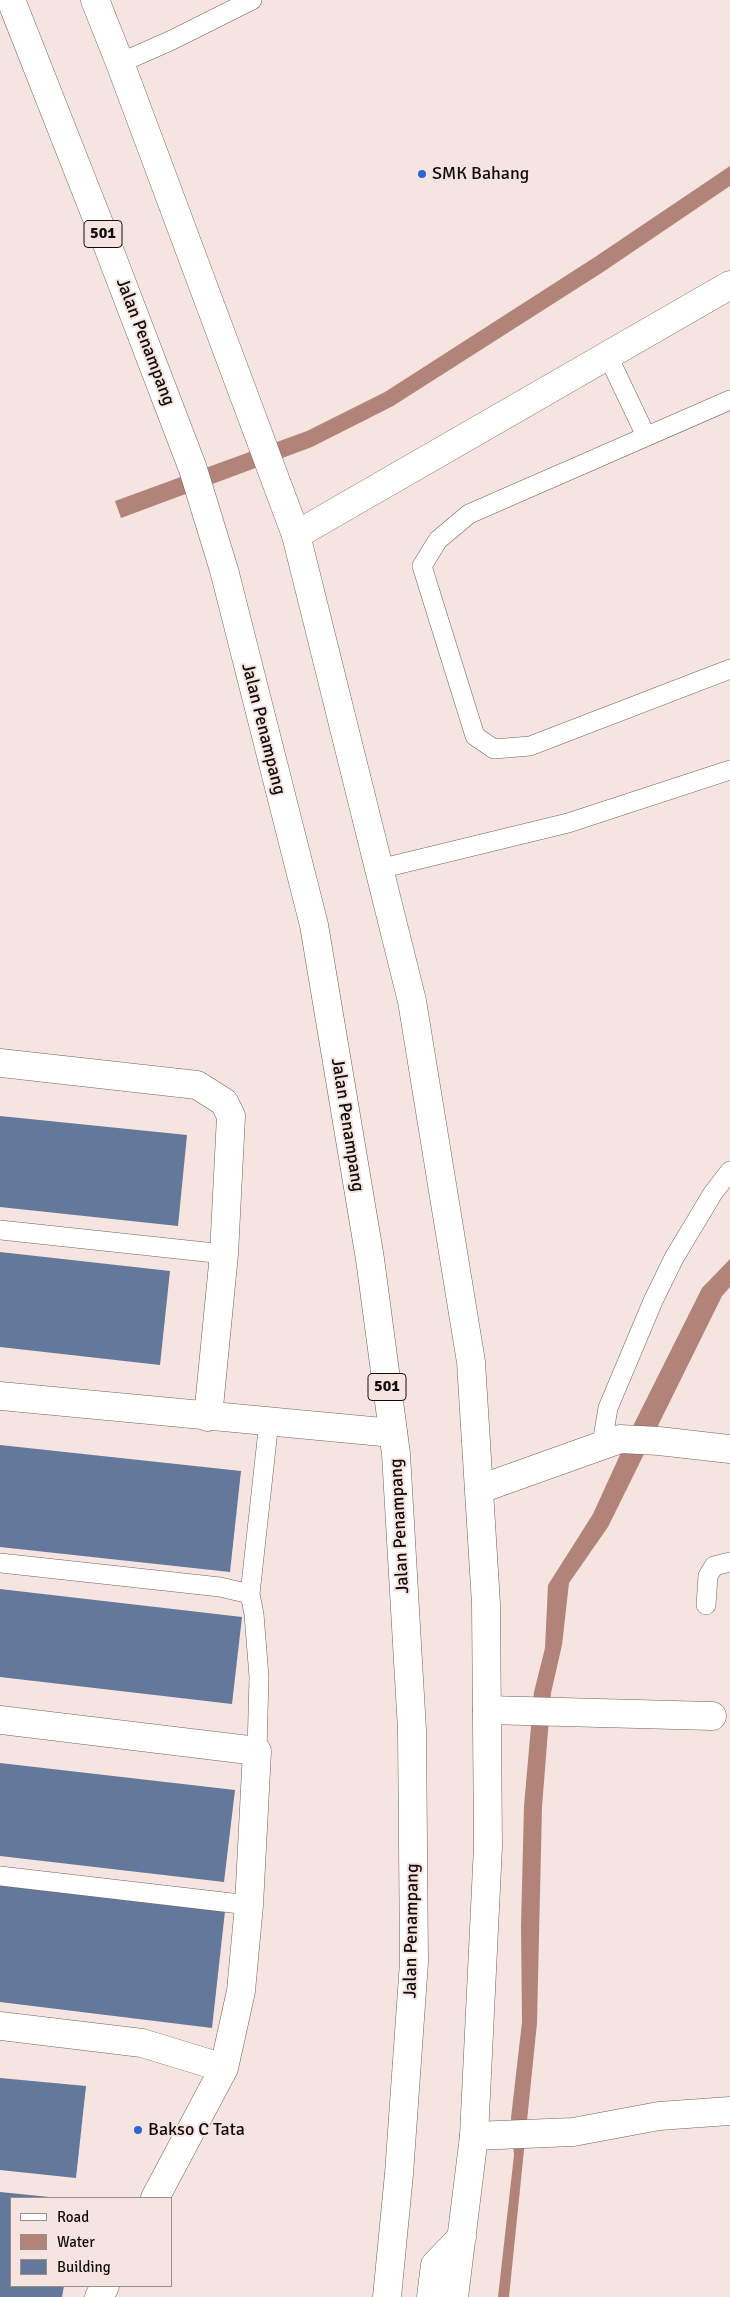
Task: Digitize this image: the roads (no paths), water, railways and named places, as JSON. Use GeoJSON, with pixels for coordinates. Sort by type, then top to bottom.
{"type":"FeatureCollection","features":[{"type":"Feature","properties":{"kind":"main road","name":"Jalan Penampang"},"geometry":{"type":"LineString","coordinates":[[11,0],[193,469],[224,570],[314,925],[370,1259],[394,1433],[412,1730],[414,1962],[399,2174],[387,2297]]}},
{"type":"Feature","properties":{"kind":"main road"},"geometry":{"type":"LineString","coordinates":[[94,0],[120,63],[296,535],[414,1010],[471,1362],[486,1604],[488,1846],[474,2136],[454,2297]]}},
{"type":"Feature","properties":{"kind":"main road"},"geometry":{"type":"LineString","coordinates":[[296,535],[730,284]]}},
{"type":"Feature","properties":{"kind":"main road"},"geometry":{"type":"LineString","coordinates":[[0,1063],[197,1085],[224,1102],[232,1116],[224,1254],[208,1417]]}},
{"type":"Feature","properties":{"kind":"main road"},"geometry":{"type":"LineString","coordinates":[[0,1396],[394,1433]]}},
{"type":"Feature","properties":{"kind":"main road"},"geometry":{"type":"LineString","coordinates":[[480,1489],[611,1441],[659,1441],[730,1449]]}},
{"type":"Feature","properties":{"kind":"main road"},"geometry":{"type":"LineString","coordinates":[[487,1710],[529,1713],[712,1716]]}},
{"type":"Feature","properties":{"kind":"main road"},"geometry":{"type":"LineString","coordinates":[[0,1720],[257,1751],[241,1990],[224,2068],[155,2197]]}},
{"type":"Feature","properties":{"kind":"main road"},"geometry":{"type":"LineString","coordinates":[[0,2026],[142,2043],[224,2068]]}},
{"type":"Feature","properties":{"kind":"main road"},"geometry":{"type":"LineString","coordinates":[[474,2136],[573,2132],[659,2116],[727,2117]]}},
{"type":"Feature","properties":{"kind":"main road"},"geometry":{"type":"LineString","coordinates":[[431,2297],[435,2265],[462,2237]]}},
{"type":"Feature","properties":{"kind":"lane"},"geometry":{"type":"LineString","coordinates":[[120,63],[172,40],[252,0]]}},
{"type":"Feature","properties":{"kind":"lane"},"geometry":{"type":"LineString","coordinates":[[607,354],[646,436]]}},
{"type":"Feature","properties":{"kind":"lane"},"geometry":{"type":"LineString","coordinates":[[730,400],[468,514],[438,540],[422,566],[476,736],[494,749],[530,746],[730,669]]}},
{"type":"Feature","properties":{"kind":"lane"},"geometry":{"type":"LineString","coordinates":[[379,869],[568,823],[730,770]]}},
{"type":"Feature","properties":{"kind":"lane"},"geometry":{"type":"LineString","coordinates":[[611,1441],[608,1408],[653,1301],[674,1258],[713,1192],[730,1170]]}},
{"type":"Feature","properties":{"kind":"lane"},"geometry":{"type":"LineString","coordinates":[[0,1230],[224,1254]]}},
{"type":"Feature","properties":{"kind":"lane"},"geometry":{"type":"LineString","coordinates":[[257,1751],[259,1677],[250,1594],[269,1421]]}},
{"type":"Feature","properties":{"kind":"lane"},"geometry":{"type":"LineString","coordinates":[[706,1605],[708,1576],[714,1566],[730,1562]]}},
{"type":"Feature","properties":{"kind":"lane"},"geometry":{"type":"LineString","coordinates":[[0,1563],[220,1587],[250,1594]]}},
{"type":"Feature","properties":{"kind":"lane"},"geometry":{"type":"LineString","coordinates":[[0,1876],[248,1905]]}},
{"type":"Feature","properties":{"kind":"water"},"geometry":{"type":"Polygon","coordinates":[[[730,166],[730,186],[603,272],[393,406],[312,447],[121,518],[115,501],[307,431],[385,392],[595,257],[730,166]]]}},
{"type":"Feature","properties":{"kind":"water"},"geometry":{"type":"Polygon","coordinates":[[[730,1259],[730,1287],[722,1296],[608,1527],[569,1583],[562,1645],[551,1693],[542,1807],[537,2023],[509,2297],[498,2297],[514,2155],[511,2118],[522,2022],[521,1926],[524,1806],[534,1692],[545,1648],[548,1585],[593,1514],[634,1424],[702,1288],[730,1259]]]}},
{"type":"Feature","properties":{"kind":"place","name":"SMK Bahang"},"geometry":{"type":"Point","coordinates":[422,174]}},
{"type":"Feature","properties":{"kind":"place","name":"Bakso C Tata"},"geometry":{"type":"Point","coordinates":[138,2130]}}]}
